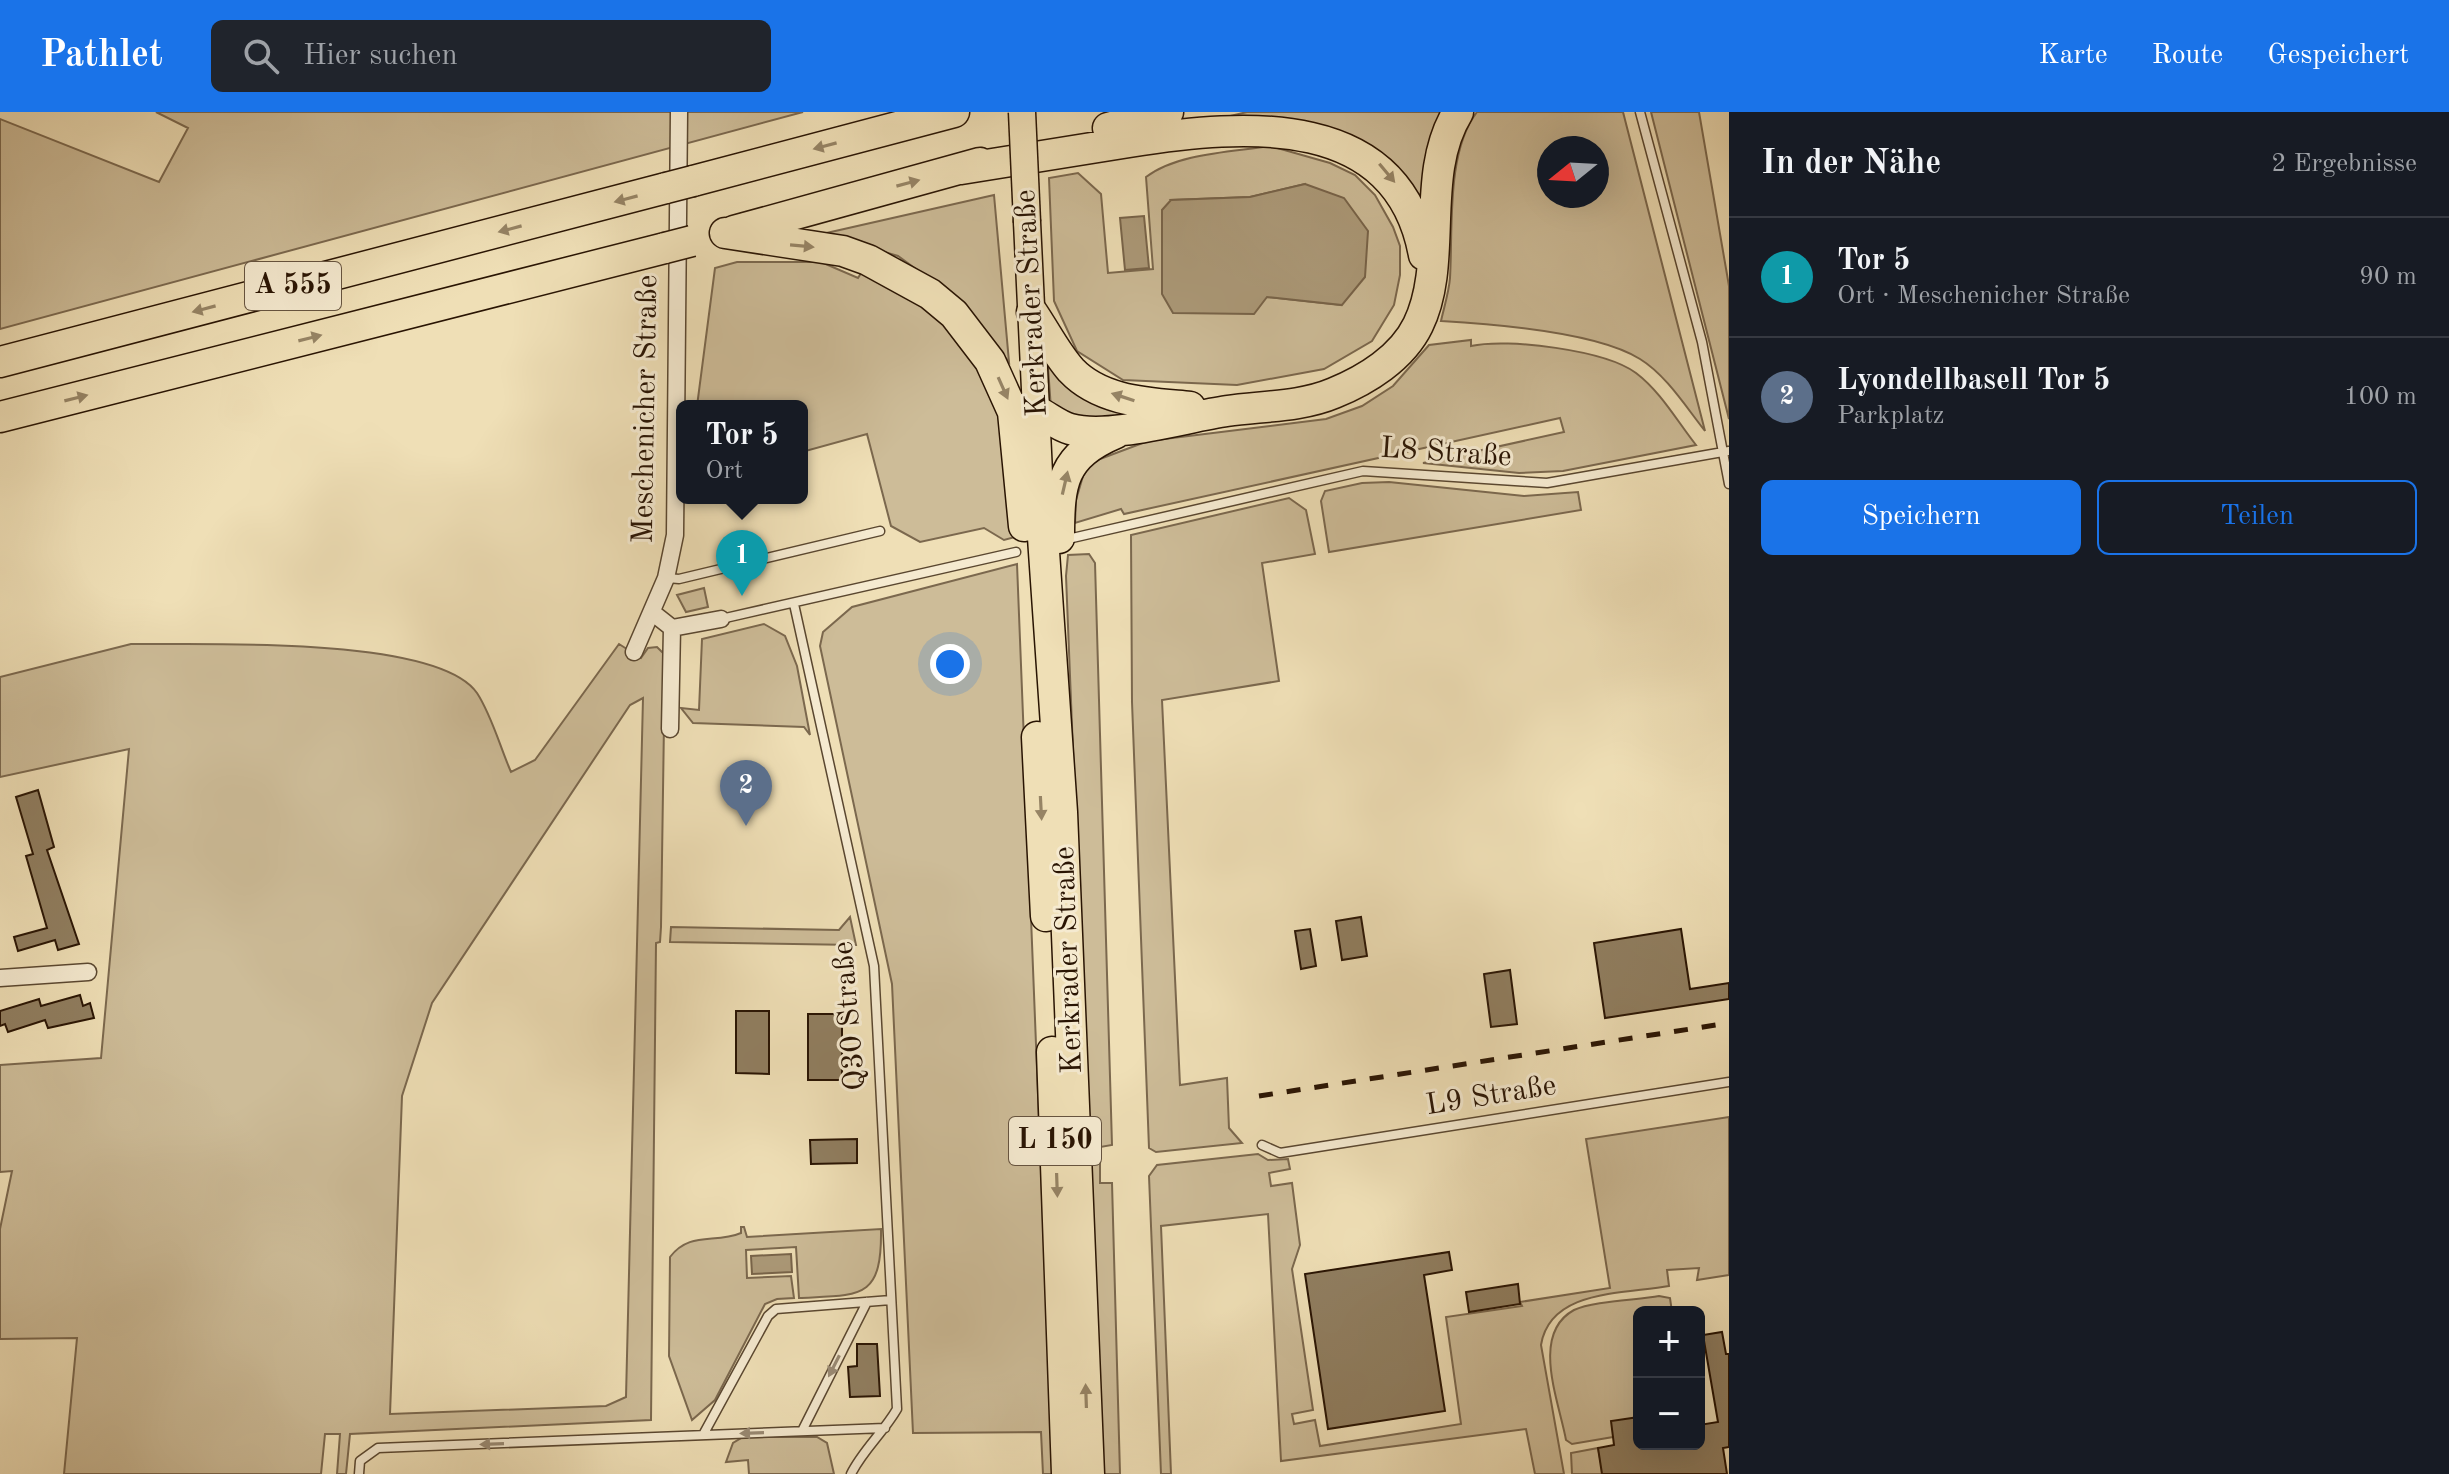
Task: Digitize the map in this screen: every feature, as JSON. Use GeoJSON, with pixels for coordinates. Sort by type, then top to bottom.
{"type":"FeatureCollection","features":[{"type":"Feature","properties":{"kind":"highway","name":"A 555"},"geometry":{"type":"LineString","coordinates":[[0,362],[954,112]]}},
{"type":"Feature","properties":{"kind":"highway","name":"A 555"},"geometry":{"type":"LineString","coordinates":[[0,417],[725,233],[1168,112]]}},
{"type":"Feature","properties":{"kind":"highway"},"geometry":{"type":"LineString","coordinates":[[1038,412],[1071,429],[1122,430],[1318,398],[1366,378],[1399,352],[1418,325],[1429,282],[1439,170],[1450,125],[1458,112]]}},
{"type":"Feature","properties":{"kind":"highway"},"geometry":{"type":"LineString","coordinates":[[961,169],[1211,129],[1280,126],[1335,137],[1376,160],[1400,189],[1420,228],[1429,282]]}},
{"type":"Feature","properties":{"kind":"highway"},"geometry":{"type":"LineString","coordinates":[[725,233],[843,251],[868,260],[930,294],[954,314],[974,337],[1004,387],[1017,432],[1031,618]]}},
{"type":"Feature","properties":{"kind":"highway"},"geometry":{"type":"LineString","coordinates":[[1032,312],[1072,371],[1100,390],[1137,402],[1228,411]]}},
{"type":"Feature","properties":{"kind":"highway"},"geometry":{"type":"LineString","coordinates":[[1062,812],[1059,507],[1068,468],[1087,445],[1122,430]]}},
{"type":"Feature","properties":{"kind":"highway","name":"Kerkrader Straße"},"geometry":{"type":"LineString","coordinates":[[1040,494],[1031,618],[1049,967],[1067,1474]]}},
{"type":"Feature","properties":{"kind":"highway","name":"Kerkrader Straße"},"geometry":{"type":"LineString","coordinates":[[1040,494],[1062,812],[1089,1474]]}},
{"type":"Feature","properties":{"kind":"main road","name":"Kerkrader Straße"},"geometry":{"type":"LineString","coordinates":[[1022,112],[1040,494]]}},
{"type":"Feature","properties":{"kind":"street","name":"Meschenicher Straße"},"geometry":{"type":"LineString","coordinates":[[676,400],[679,112]]}},
{"type":"Feature","properties":{"kind":"street","name":"Meschenicher Straße"},"geometry":{"type":"LineString","coordinates":[[634,652],[666,578],[675,535],[676,429]]}},
{"type":"Feature","properties":{"kind":"street"},"geometry":{"type":"LineString","coordinates":[[653,613],[672,628],[721,619]]}},
{"type":"Feature","properties":{"kind":"street"},"geometry":{"type":"LineString","coordinates":[[670,729],[672,628]]}},
{"type":"Feature","properties":{"kind":"street"},"geometry":{"type":"LineString","coordinates":[[0,978],[88,972]]}},
{"type":"Feature","properties":{"kind":"lane"},"geometry":{"type":"LineString","coordinates":[[1640,112],[1702,342],[1727,452],[1729,484]]}},
{"type":"Feature","properties":{"kind":"lane","name":"L8 Straße"},"geometry":{"type":"LineString","coordinates":[[1068,539],[1363,471],[1547,483],[1727,452]]}},
{"type":"Feature","properties":{"kind":"lane"},"geometry":{"type":"LineString","coordinates":[[666,578],[679,579],[880,531]]}},
{"type":"Feature","properties":{"kind":"lane"},"geometry":{"type":"LineString","coordinates":[[721,619],[1016,552]]}},
{"type":"Feature","properties":{"kind":"lane","name":"Q30 Straße"},"geometry":{"type":"LineString","coordinates":[[794,604],[874,966],[897,1409],[886,1428]]}},
{"type":"Feature","properties":{"kind":"lane","name":"L9 Straße"},"geometry":{"type":"LineString","coordinates":[[1262,1145],[1280,1153],[1729,1082]]}},
{"type":"Feature","properties":{"kind":"lane"},"geometry":{"type":"LineString","coordinates":[[703,1435],[768,1316],[776,1309],[891,1300]]}},
{"type":"Feature","properties":{"kind":"lane"},"geometry":{"type":"LineString","coordinates":[[802,1431],[867,1302]]}},
{"type":"Feature","properties":{"kind":"lane"},"geometry":{"type":"LineString","coordinates":[[359,1474],[360,1461],[378,1448],[886,1428]]}},
{"type":"Feature","properties":{"kind":"lane"},"geometry":{"type":"LineString","coordinates":[[851,1474],[862,1453],[886,1428]]}},
{"type":"Feature","properties":{"kind":"shaded area"},"geometry":{"type":"Polygon","coordinates":[[[156,112],[803,112],[0,329],[0,119],[159,182],[188,128],[156,112]]]}},
{"type":"Feature","properties":{"kind":"shaded area"},"geometry":{"type":"Polygon","coordinates":[[[1247,112],[1450,112],[1428,221],[1400,175],[1201,123],[1247,112]]]}},
{"type":"Feature","properties":{"kind":"shaded area"},"geometry":{"type":"Polygon","coordinates":[[[1477,112],[1623,112],[1705,431],[1658,374],[1640,359],[1621,350],[1544,331],[1441,321],[1450,278],[1453,192],[1460,148],[1477,112]]]}},
{"type":"Feature","properties":{"kind":"shaded area"},"geometry":{"type":"Polygon","coordinates":[[[1651,112],[1699,112],[1729,286],[1729,419],[1651,112]]]}},
{"type":"Feature","properties":{"kind":"shaded area"},"geometry":{"type":"Polygon","coordinates":[[[1270,146],[1330,163],[1355,175],[1375,195],[1393,227],[1400,246],[1400,275],[1394,305],[1372,341],[1324,369],[1237,385],[1123,380],[1077,351],[1054,301],[1049,178],[1078,173],[1101,194],[1108,273],[1153,269],[1146,177],[1189,158],[1270,146]],[[1305,184],[1250,197],[1171,200],[1267,297],[1341,305],[1305,184]]]}},
{"type":"Feature","properties":{"kind":"shaded area"},"geometry":{"type":"Polygon","coordinates":[[[1305,184],[1344,198],[1368,231],[1365,277],[1342,305],[1267,297],[1254,314],[1173,313],[1162,294],[1162,210],[1171,200],[1250,197],[1305,184]]]}},
{"type":"Feature","properties":{"kind":"shaded area"},"geometry":{"type":"Polygon","coordinates":[[[994,195],[1009,362],[950,294],[898,256],[822,234],[994,195]]]}},
{"type":"Feature","properties":{"kind":"shaded area"},"geometry":{"type":"Polygon","coordinates":[[[1144,216],[1149,268],[1125,270],[1120,218],[1144,216]]]}},
{"type":"Feature","properties":{"kind":"shaded area"},"geometry":{"type":"Polygon","coordinates":[[[737,262],[821,262],[858,278],[863,270],[932,306],[977,359],[1006,426],[1015,537],[1004,540],[984,528],[920,542],[891,526],[867,434],[808,450],[808,400],[698,400],[715,268],[737,262]]]}},
{"type":"Feature","properties":{"kind":"shaded area"},"geometry":{"type":"Polygon","coordinates":[[[1471,340],[1471,346],[1508,344],[1556,348],[1622,365],[1653,389],[1696,445],[1563,471],[1519,473],[1423,463],[1564,432],[1560,418],[1124,514],[1121,509],[1075,523],[1076,500],[1083,476],[1090,465],[1100,459],[1148,441],[1326,419],[1362,406],[1393,386],[1429,345],[1471,340]]]}},
{"type":"Feature","properties":{"kind":"shaded area"},"geometry":{"type":"Polygon","coordinates":[[[1048,367],[1143,414],[1096,424],[1051,409],[1048,367]]]}},
{"type":"Feature","properties":{"kind":"shaded area"},"geometry":{"type":"Polygon","coordinates":[[[1389,482],[1524,496],[1578,492],[1581,510],[1329,552],[1321,501],[1325,491],[1362,483],[1389,482]]]}},
{"type":"Feature","properties":{"kind":"shaded area"},"geometry":{"type":"Polygon","coordinates":[[[1289,498],[1306,510],[1315,554],[1262,563],[1279,681],[1162,700],[1180,1085],[1227,1078],[1229,1128],[1242,1143],[1156,1152],[1149,1148],[1132,702],[1131,535],[1289,498]]]}},
{"type":"Feature","properties":{"kind":"shaded area"},"geometry":{"type":"Polygon","coordinates":[[[1089,554],[1095,563],[1112,1145],[1100,1147],[1100,1183],[1112,1183],[1120,1474],[1102,1474],[1066,576],[1068,555],[1089,554]]]}},
{"type":"Feature","properties":{"kind":"shaded area"},"geometry":{"type":"Polygon","coordinates":[[[1017,564],[1053,1474],[1043,1474],[1041,1432],[913,1433],[892,984],[820,646],[823,632],[852,607],[1017,564]]]}},
{"type":"Feature","properties":{"kind":"shaded area"},"geometry":{"type":"Polygon","coordinates":[[[704,588],[708,607],[686,612],[677,595],[704,588]]]}},
{"type":"Feature","properties":{"kind":"shaded area"},"geometry":{"type":"Polygon","coordinates":[[[764,624],[785,636],[797,666],[810,735],[804,727],[693,723],[681,708],[699,710],[702,639],[764,624]]]}},
{"type":"Feature","properties":{"kind":"shaded area"},"geometry":{"type":"Polygon","coordinates":[[[131,644],[260,645],[368,652],[416,661],[453,674],[477,693],[511,772],[535,760],[619,644],[641,658],[648,648],[657,647],[665,655],[661,927],[660,942],[656,943],[651,1420],[350,1434],[346,1474],[337,1474],[340,1434],[325,1434],[321,1474],[64,1474],[77,1338],[0,1339],[0,1229],[12,1171],[0,1172],[0,1065],[101,1058],[129,749],[0,777],[0,677],[131,644]],[[643,698],[630,705],[432,1003],[402,1096],[390,1414],[606,1406],[626,1397],[643,698]]]}},
{"type":"Feature","properties":{"kind":"shaded area"},"geometry":{"type":"Polygon","coordinates":[[[850,917],[856,945],[670,942],[671,927],[839,930],[850,917]]]}},
{"type":"Feature","properties":{"kind":"shaded area"},"geometry":{"type":"Polygon","coordinates":[[[1729,1117],[1729,1275],[1697,1280],[1699,1268],[1667,1270],[1669,1286],[1611,1293],[1574,1304],[1558,1313],[1547,1327],[1541,1345],[1564,1474],[1535,1474],[1526,1429],[1281,1461],[1268,1214],[1161,1226],[1171,1474],[1161,1474],[1149,1176],[1157,1165],[1258,1154],[1268,1160],[1288,1159],[1290,1169],[1269,1173],[1271,1186],[1292,1183],[1300,1245],[1292,1269],[1313,1410],[1292,1414],[1294,1424],[1315,1420],[1320,1446],[1461,1424],[1446,1317],[1522,1306],[1520,1302],[1610,1288],[1586,1139],[1729,1117]]]}},
{"type":"Feature","properties":{"kind":"shaded area"},"geometry":{"type":"Polygon","coordinates":[[[741,1227],[744,1227],[747,1237],[881,1229],[877,1269],[864,1289],[852,1294],[799,1298],[796,1247],[746,1250],[747,1278],[791,1276],[794,1298],[777,1299],[765,1304],[715,1400],[692,1420],[669,1356],[670,1257],[686,1244],[741,1233],[741,1227]]]}},
{"type":"Feature","properties":{"kind":"shaded area"},"geometry":{"type":"Polygon","coordinates":[[[791,1254],[792,1272],[752,1274],[751,1256],[791,1254]]]}},
{"type":"Feature","properties":{"kind":"shaded area"},"geometry":{"type":"Polygon","coordinates":[[[1659,1296],[1670,1298],[1671,1306],[1633,1306],[1633,1422],[1613,1437],[1572,1444],[1566,1440],[1554,1388],[1550,1351],[1553,1335],[1561,1321],[1574,1310],[1659,1296]]]}},
{"type":"Feature","properties":{"kind":"shaded area"},"geometry":{"type":"Polygon","coordinates":[[[743,1437],[817,1437],[827,1443],[834,1474],[749,1474],[748,1460],[726,1462],[733,1443],[743,1437]]]}},
{"type":"Feature","properties":{"kind":"shaded area"},"geometry":{"type":"Polygon","coordinates":[[[1598,1448],[1603,1474],[1572,1474],[1571,1453],[1598,1448]]]}},
{"type":"Feature","properties":{"kind":"building"},"geometry":{"type":"Polygon","coordinates":[[[38,790],[54,847],[47,850],[79,944],[58,950],[55,940],[18,951],[14,937],[47,928],[26,856],[33,854],[16,797],[38,790]]]}},
{"type":"Feature","properties":{"kind":"building"},"geometry":{"type":"Polygon","coordinates":[[[1361,917],[1367,956],[1342,960],[1336,921],[1361,917]]]}},
{"type":"Feature","properties":{"kind":"building"},"geometry":{"type":"Polygon","coordinates":[[[1310,929],[1316,966],[1301,969],[1295,931],[1310,929]]]}},
{"type":"Feature","properties":{"kind":"building"},"geometry":{"type":"Polygon","coordinates":[[[1681,929],[1690,989],[1729,983],[1729,999],[1605,1018],[1594,943],[1681,929]]]}},
{"type":"Feature","properties":{"kind":"building"},"geometry":{"type":"Polygon","coordinates":[[[1510,970],[1517,1024],[1491,1027],[1484,974],[1510,970]]]}},
{"type":"Feature","properties":{"kind":"building"},"geometry":{"type":"Polygon","coordinates":[[[80,995],[83,1006],[90,1003],[94,1018],[48,1028],[45,1020],[8,1032],[5,1024],[0,1026],[0,1011],[39,999],[41,1006],[80,995]]]}},
{"type":"Feature","properties":{"kind":"building"},"geometry":{"type":"Polygon","coordinates":[[[736,1011],[769,1011],[769,1074],[736,1073],[736,1011]]]}},
{"type":"Feature","properties":{"kind":"building"},"geometry":{"type":"Polygon","coordinates":[[[808,1014],[842,1014],[842,1080],[808,1080],[808,1014]]]}},
{"type":"Feature","properties":{"kind":"building"},"geometry":{"type":"Polygon","coordinates":[[[857,1139],[857,1163],[811,1164],[810,1140],[857,1139]]]}},
{"type":"Feature","properties":{"kind":"building"},"geometry":{"type":"Polygon","coordinates":[[[1449,1252],[1452,1270],[1424,1275],[1445,1411],[1328,1429],[1305,1274],[1449,1252]]]}},
{"type":"Feature","properties":{"kind":"building"},"geometry":{"type":"Polygon","coordinates":[[[1518,1284],[1520,1304],[1469,1312],[1466,1292],[1518,1284]]]}},
{"type":"Feature","properties":{"kind":"building"},"geometry":{"type":"Polygon","coordinates":[[[1722,1332],[1726,1354],[1729,1354],[1729,1447],[1723,1448],[1727,1474],[1602,1474],[1598,1448],[1614,1445],[1611,1421],[1633,1418],[1633,1450],[1705,1450],[1705,1424],[1718,1422],[1705,1335],[1722,1332]]]}},
{"type":"Feature","properties":{"kind":"building"},"geometry":{"type":"Polygon","coordinates":[[[857,1344],[877,1344],[880,1396],[850,1397],[848,1367],[857,1366],[857,1344]]]}},
{"type":"Feature","properties":{"kind":"railway"},"geometry":{"type":"LineString","coordinates":[[1259,1096],[1729,1023]]}},
{"type":"Feature","properties":{"kind":"place","name":"Tor 5"},"geometry":{"type":"Point","coordinates":[742,596]}},
{"type":"Feature","properties":{"kind":"place","name":"Lyondellbasell Tor 5"},"geometry":{"type":"Point","coordinates":[746,826]}}]}
